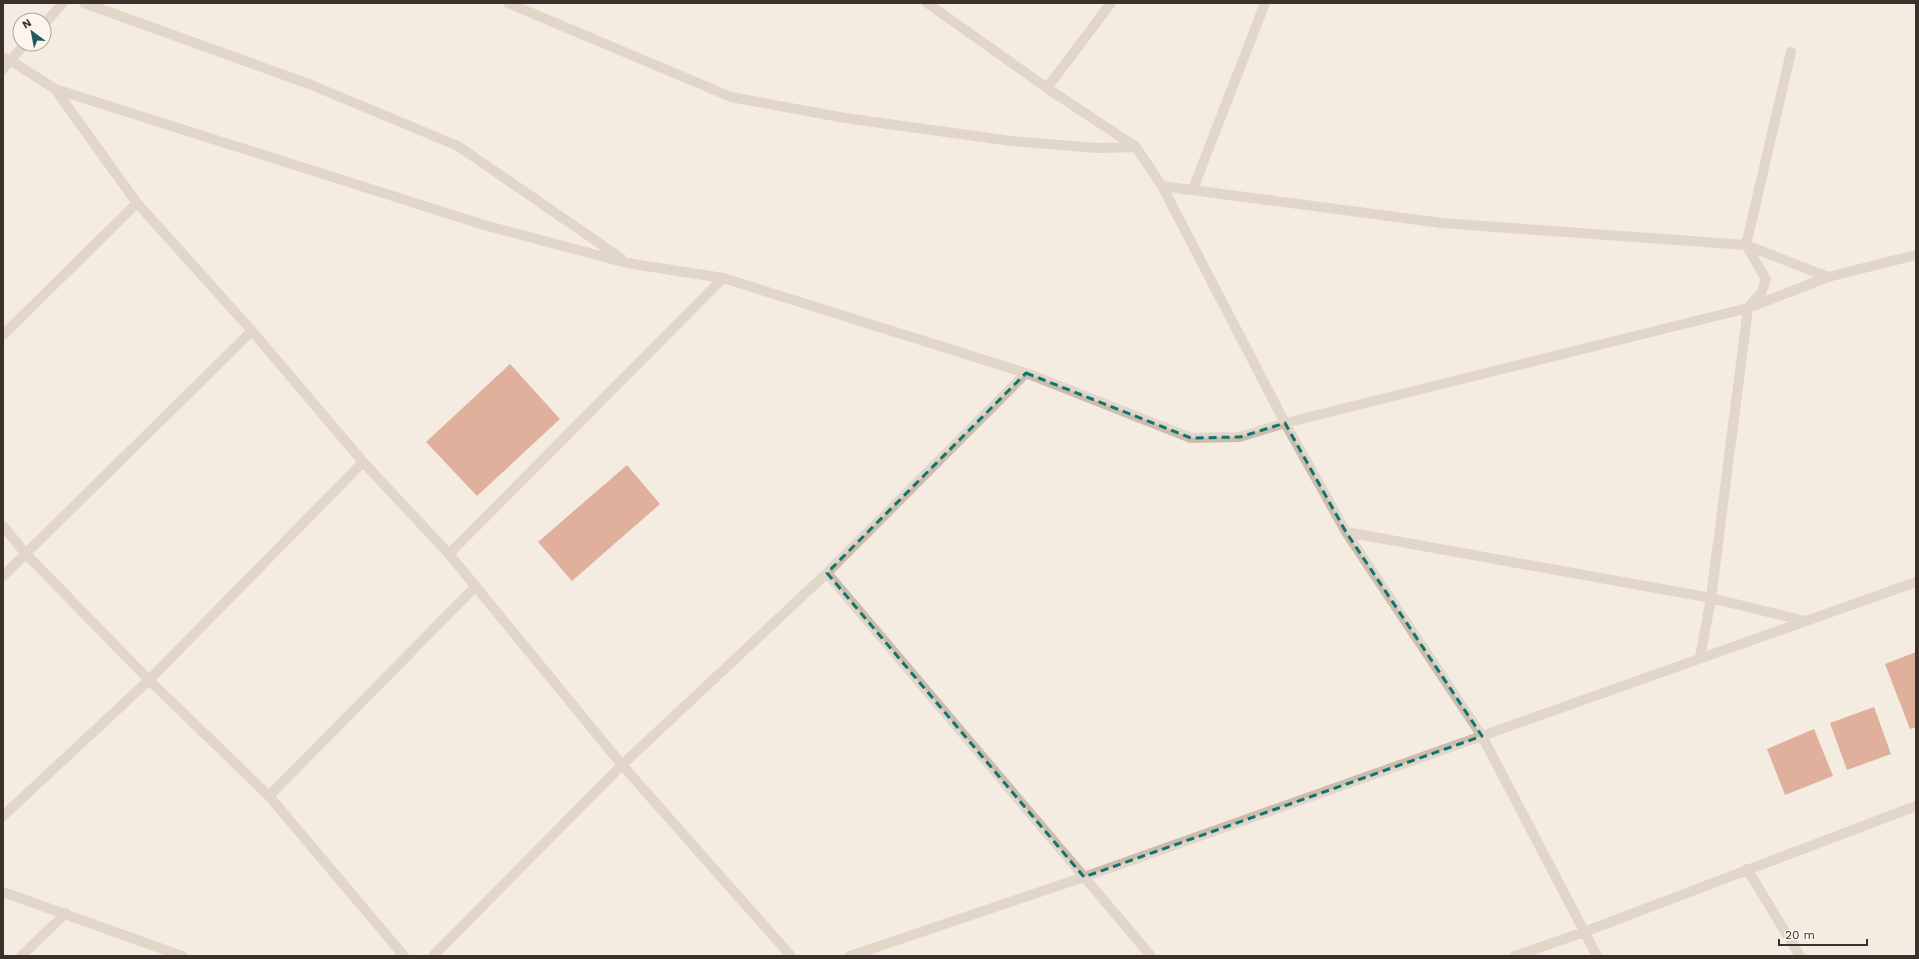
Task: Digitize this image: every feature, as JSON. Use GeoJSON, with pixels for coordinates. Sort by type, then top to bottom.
{"type":"FeatureCollection","features":[{"type":"Feature","properties":{"kind":"street"},"geometry":{"type":"LineString","coordinates":[[52,15],[63,3]]}},
{"type":"Feature","properties":{"kind":"street"},"geometry":{"type":"LineString","coordinates":[[84,3],[309,84],[458,146],[627,263]]}},
{"type":"Feature","properties":{"kind":"street"},"geometry":{"type":"LineString","coordinates":[[508,3],[731,97],[845,118],[1011,141],[1098,148],[1136,147]]}},
{"type":"Feature","properties":{"kind":"street"},"geometry":{"type":"LineString","coordinates":[[927,3],[1047,88],[1136,147],[1162,186],[1285,423],[1346,532],[1482,736],[1597,956]]}},
{"type":"Feature","properties":{"kind":"street"},"geometry":{"type":"LineString","coordinates":[[1047,88],[1111,3]]}},
{"type":"Feature","properties":{"kind":"street"},"geometry":{"type":"LineString","coordinates":[[1193,189],[1265,3]]}},
{"type":"Feature","properties":{"kind":"street"},"geometry":{"type":"LineString","coordinates":[[3,69],[7,59],[15,52]]}},
{"type":"Feature","properties":{"kind":"street"},"geometry":{"type":"LineString","coordinates":[[1700,658],[1711,598],[1748,308],[1761,293],[1766,279],[1746,245],[1791,52]]}},
{"type":"Feature","properties":{"kind":"street"},"geometry":{"type":"LineString","coordinates":[[7,59],[55,89],[484,224],[627,263],[723,278],[1026,373],[1191,438],[1240,437],[1285,423],[1748,308],[1828,277],[1916,255]]}},
{"type":"Feature","properties":{"kind":"street"},"geometry":{"type":"LineString","coordinates":[[55,89],[137,203],[252,331],[363,462],[449,554],[622,765],[791,956]]}},
{"type":"Feature","properties":{"kind":"street"},"geometry":{"type":"LineString","coordinates":[[1162,186],[1193,189],[1441,224],[1746,245],[1828,277]]}},
{"type":"Feature","properties":{"kind":"street"},"geometry":{"type":"LineString","coordinates":[[3,335],[137,203]]}},
{"type":"Feature","properties":{"kind":"street"},"geometry":{"type":"LineString","coordinates":[[449,554],[723,278]]}},
{"type":"Feature","properties":{"kind":"street"},"geometry":{"type":"LineString","coordinates":[[3,576],[252,331]]}},
{"type":"Feature","properties":{"kind":"street"},"geometry":{"type":"LineString","coordinates":[[433,956],[622,765],[828,573],[1026,373]]}},
{"type":"Feature","properties":{"kind":"street"},"geometry":{"type":"LineString","coordinates":[[3,816],[149,680],[363,462]]}},
{"type":"Feature","properties":{"kind":"street"},"geometry":{"type":"LineString","coordinates":[[3,526],[26,554],[149,680],[269,796],[404,956]]}},
{"type":"Feature","properties":{"kind":"street"},"geometry":{"type":"LineString","coordinates":[[1346,532],[1711,598],[1806,621]]}},
{"type":"Feature","properties":{"kind":"street"},"geometry":{"type":"LineString","coordinates":[[828,573],[1151,956]]}},
{"type":"Feature","properties":{"kind":"street"},"geometry":{"type":"LineString","coordinates":[[850,956],[1084,877],[1916,582]]}},
{"type":"Feature","properties":{"kind":"street"},"geometry":{"type":"LineString","coordinates":[[269,796],[476,586]]}},
{"type":"Feature","properties":{"kind":"street"},"geometry":{"type":"LineString","coordinates":[[1515,956],[1584,932],[1916,806]]}},
{"type":"Feature","properties":{"kind":"street"},"geometry":{"type":"LineString","coordinates":[[1747,869],[1800,956]]}},
{"type":"Feature","properties":{"kind":"street"},"geometry":{"type":"LineString","coordinates":[[3,892],[66,913],[182,956]]}},
{"type":"Feature","properties":{"kind":"street"},"geometry":{"type":"LineString","coordinates":[[21,956],[66,913]]}},
{"type":"Feature","properties":{"kind":"highlighted area"},"geometry":{"type":"Polygon","coordinates":[[[1026,373],[1191,438],[1240,437],[1285,423],[1346,532],[1482,736],[1084,877],[827,573],[1026,373]]]}},
{"type":"Feature","properties":{"kind":"building"},"geometry":{"type":"Polygon","coordinates":[[[510,364],[560,419],[477,496],[426,442],[510,364]]]}},
{"type":"Feature","properties":{"kind":"building"},"geometry":{"type":"Polygon","coordinates":[[[627,465],[660,504],[572,581],[538,542],[627,465]]]}},
{"type":"Feature","properties":{"kind":"building"},"geometry":{"type":"Polygon","coordinates":[[[1916,652],[1916,727],[1910,729],[1885,664],[1916,652]]]}},
{"type":"Feature","properties":{"kind":"building"},"geometry":{"type":"Polygon","coordinates":[[[1874,707],[1891,754],[1847,770],[1830,723],[1874,707]]]}},
{"type":"Feature","properties":{"kind":"building"},"geometry":{"type":"Polygon","coordinates":[[[1814,729],[1833,776],[1785,795],[1767,749],[1814,729]]]}}]}
